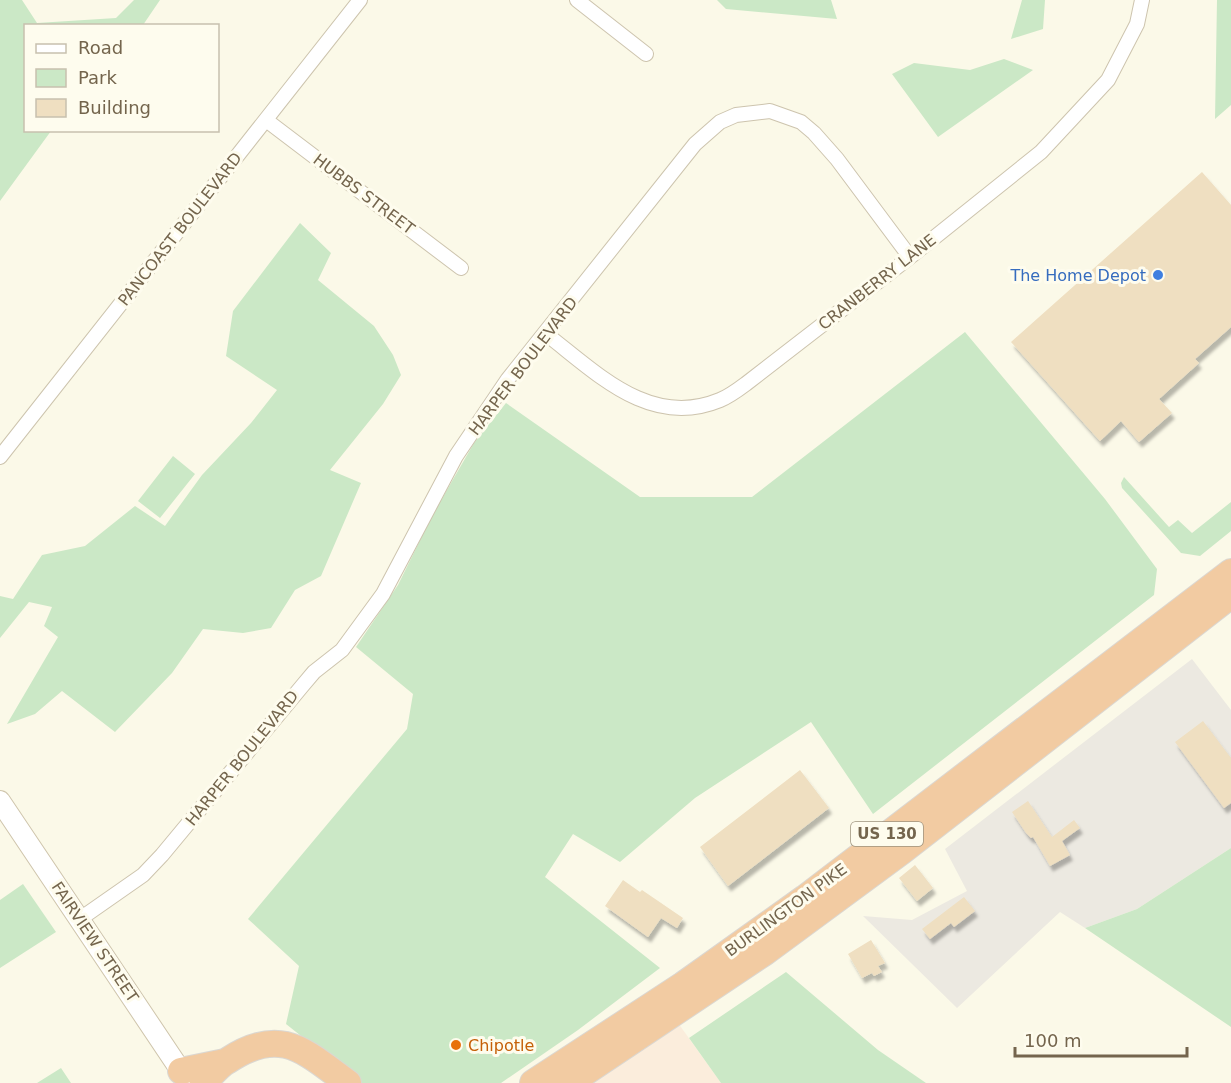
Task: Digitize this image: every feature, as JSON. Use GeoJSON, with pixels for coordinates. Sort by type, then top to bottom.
{"type":"FeatureCollection","features":[{"type":"Feature","properties":{"kind":"highway","name":"BURLINGTON PIKE"},"geometry":{"type":"LineString","coordinates":[[533,1083],[682,985],[805,897],[1231,572]]}},
{"type":"Feature","properties":{"kind":"highway","name":"BURLINGTON PIKE"},"geometry":{"type":"LineString","coordinates":[[569,1083],[673,1016],[902,851],[1231,595]]}},
{"type":"Feature","properties":{"kind":"highway"},"geometry":{"type":"LineString","coordinates":[[191,1079],[251,1048],[268,1043],[283,1043],[298,1048],[348,1083]]}},
{"type":"Feature","properties":{"kind":"street","name":"PANCOAST BOULEVARD"},"geometry":{"type":"LineString","coordinates":[[0,457],[360,0]]}},
{"type":"Feature","properties":{"kind":"street"},"geometry":{"type":"LineString","coordinates":[[577,0],[646,54]]}},
{"type":"Feature","properties":{"kind":"street","name":"CRANBERRY LANE"},"geometry":{"type":"LineString","coordinates":[[546,334],[616,388],[647,404],[679,408],[708,404],[722,399],[747,383],[910,257],[1041,152],[1108,80],[1137,24],[1142,0]]}},
{"type":"Feature","properties":{"kind":"street","name":"HARPER BOULEVARD"},"geometry":{"type":"LineString","coordinates":[[80,920],[143,875],[314,672],[342,650],[383,594],[456,456],[508,379],[546,334],[694,144],[720,122],[736,115],[770,111],[801,122],[837,159],[910,257]]}},
{"type":"Feature","properties":{"kind":"street","name":"HUBBS STREET"},"geometry":{"type":"LineString","coordinates":[[266,120],[461,268]]}},
{"type":"Feature","properties":{"kind":"street","name":"FAIRVIEW STREET"},"geometry":{"type":"LineString","coordinates":[[0,801],[191,1079]]}},
{"type":"Feature","properties":{"kind":"shaded area"},"geometry":{"type":"Polygon","coordinates":[[[1192,659],[1231,710],[1231,848],[1137,909],[1085,928],[1060,912],[957,1008],[863,916],[912,920],[967,891],[945,849],[1192,659]]]}},
{"type":"Feature","properties":{"kind":"shaded area"},"geometry":{"type":"Polygon","coordinates":[[[673,1016],[721,1083],[569,1083],[673,1016]]]}},
{"type":"Feature","properties":{"kind":"green space"},"geometry":{"type":"Polygon","coordinates":[[[0,0],[22,0],[37,23],[116,18],[134,0],[160,0],[144,24],[24,24],[24,132],[50,132],[0,201],[0,0]]]}},
{"type":"Feature","properties":{"kind":"green space"},"geometry":{"type":"Polygon","coordinates":[[[717,0],[831,0],[837,19],[726,9],[717,0]]]}},
{"type":"Feature","properties":{"kind":"green space"},"geometry":{"type":"Polygon","coordinates":[[[1022,0],[1045,0],[1043,29],[1011,39],[1022,0]]]}},
{"type":"Feature","properties":{"kind":"green space"},"geometry":{"type":"Polygon","coordinates":[[[1217,0],[1231,0],[1231,105],[1215,119],[1217,0]]]}},
{"type":"Feature","properties":{"kind":"green space"},"geometry":{"type":"Polygon","coordinates":[[[1004,59],[1033,70],[938,137],[892,74],[914,63],[970,70],[1004,59]]]}},
{"type":"Feature","properties":{"kind":"green space"},"geometry":{"type":"Polygon","coordinates":[[[300,223],[331,253],[318,280],[374,326],[393,355],[401,375],[383,404],[330,470],[361,483],[321,576],[295,590],[271,628],[243,633],[203,629],[172,673],[115,732],[62,691],[35,714],[7,724],[58,637],[44,626],[52,607],[29,602],[0,638],[0,596],[13,599],[42,555],[85,546],[135,506],[165,526],[202,475],[251,423],[277,390],[226,356],[233,311],[300,223]]]}},
{"type":"Feature","properties":{"kind":"green space"},"geometry":{"type":"Polygon","coordinates":[[[965,332],[1105,499],[1157,569],[1154,595],[873,814],[811,722],[695,798],[620,862],[573,834],[545,877],[660,968],[578,1030],[501,1083],[360,1083],[286,1024],[299,966],[248,919],[407,729],[413,694],[356,647],[398,585],[432,516],[474,443],[506,403],[640,497],[752,497],[965,332]]]}},
{"type":"Feature","properties":{"kind":"green space"},"geometry":{"type":"Polygon","coordinates":[[[173,456],[195,474],[160,518],[138,501],[173,456]]]}},
{"type":"Feature","properties":{"kind":"green space"},"geometry":{"type":"Polygon","coordinates":[[[1124,477],[1169,527],[1178,520],[1192,533],[1231,502],[1231,531],[1200,556],[1181,553],[1122,488],[1121,483],[1124,477]]]}},
{"type":"Feature","properties":{"kind":"green space"},"geometry":{"type":"Polygon","coordinates":[[[1231,848],[1231,1027],[1085,928],[1137,909],[1231,848]]]}},
{"type":"Feature","properties":{"kind":"green space"},"geometry":{"type":"Polygon","coordinates":[[[23,884],[56,932],[0,968],[0,900],[23,884]]]}},
{"type":"Feature","properties":{"kind":"green space"},"geometry":{"type":"Polygon","coordinates":[[[786,972],[878,1050],[926,1083],[721,1083],[689,1038],[786,972]]]}},
{"type":"Feature","properties":{"kind":"green space"},"geometry":{"type":"Polygon","coordinates":[[[61,1068],[71,1083],[37,1083],[61,1068]]]}},
{"type":"Feature","properties":{"kind":"building","name":"The Home Depot"},"geometry":{"type":"Polygon","coordinates":[[[1202,172],[1231,205],[1231,327],[1195,359],[1199,363],[1159,399],[1172,413],[1139,442],[1121,421],[1100,441],[1011,342],[1202,172]]]}},
{"type":"Feature","properties":{"kind":"building"},"geometry":{"type":"Polygon","coordinates":[[[1203,721],[1231,758],[1231,803],[1224,808],[1175,742],[1203,721]]]}},
{"type":"Feature","properties":{"kind":"building"},"geometry":{"type":"Polygon","coordinates":[[[800,770],[829,808],[728,886],[700,847],[800,770]]]}},
{"type":"Feature","properties":{"kind":"building"},"geometry":{"type":"Polygon","coordinates":[[[1028,801],[1052,837],[1074,820],[1080,828],[1062,841],[1070,855],[1050,866],[1033,837],[1031,838],[1026,833],[1012,812],[1028,801]]]}},
{"type":"Feature","properties":{"kind":"building"},"geometry":{"type":"Polygon","coordinates":[[[915,865],[933,888],[917,901],[899,878],[915,865]]]}},
{"type":"Feature","properties":{"kind":"building"},"geometry":{"type":"Polygon","coordinates":[[[623,880],[683,918],[677,928],[661,918],[648,937],[605,906],[623,880]]]}},
{"type":"Feature","properties":{"kind":"building"},"geometry":{"type":"Polygon","coordinates":[[[964,897],[975,911],[954,927],[951,923],[930,939],[922,929],[964,897]]]}},
{"type":"Feature","properties":{"kind":"building"},"geometry":{"type":"Polygon","coordinates":[[[871,940],[885,963],[878,966],[882,972],[874,976],[872,973],[862,978],[848,954],[871,940]]]}},
{"type":"Feature","properties":{"kind":"place","name":"The Home Depot"},"geometry":{"type":"Point","coordinates":[1158,275]}},
{"type":"Feature","properties":{"kind":"place","name":"Chipotle"},"geometry":{"type":"Point","coordinates":[456,1045]}}]}
